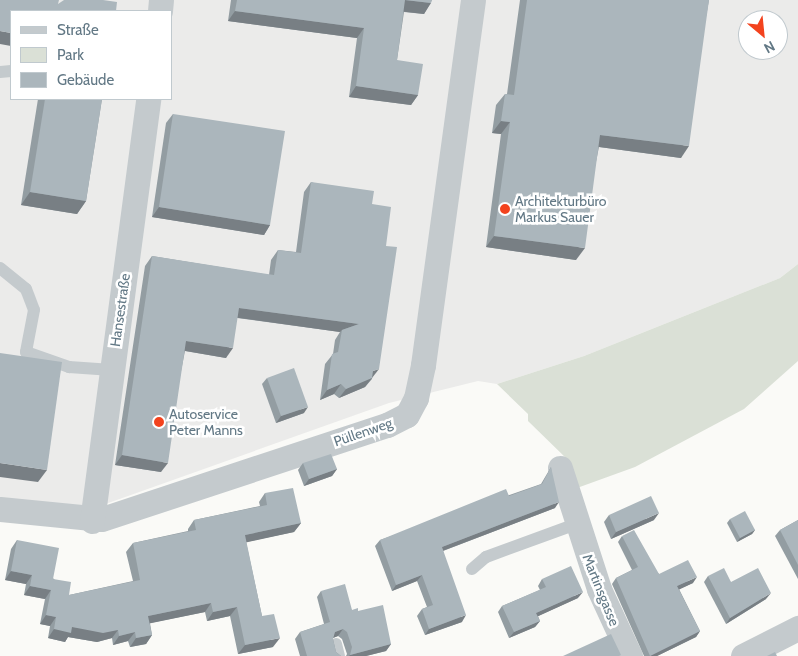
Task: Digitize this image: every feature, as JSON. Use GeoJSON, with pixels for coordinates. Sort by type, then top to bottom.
{"type":"FeatureCollection","features":[{"type":"Feature","properties":{"kind":"street","name":"Püllenweg"},"geometry":{"type":"LineString","coordinates":[[0,509],[92,521],[135,510],[387,425],[400,420],[411,409],[423,365],[473,0]]}},
{"type":"Feature","properties":{"kind":"street","name":"Hansestraße"},"geometry":{"type":"LineString","coordinates":[[92,521],[148,100]]}},
{"type":"Feature","properties":{"kind":"street","name":"Martinsgasse"},"geometry":{"type":"LineString","coordinates":[[560,468],[576,524],[599,589],[630,656]]}},
{"type":"Feature","properties":{"kind":"street"},"geometry":{"type":"LineString","coordinates":[[743,656],[798,628]]}},
{"type":"Feature","properties":{"kind":"lane"},"geometry":{"type":"LineString","coordinates":[[0,268],[26,289],[34,310],[26,352],[68,367],[112,370]]}},
{"type":"Feature","properties":{"kind":"lane"},"geometry":{"type":"LineString","coordinates":[[472,568],[486,558],[576,524]]}},
{"type":"Feature","properties":{"kind":"shaded area"},"geometry":{"type":"Polygon","coordinates":[[[0,0],[798,0],[798,264],[780,278],[584,356],[497,384],[478,381],[389,403],[83,512],[0,500],[0,0]]]}},
{"type":"Feature","properties":{"kind":"green space"},"geometry":{"type":"Polygon","coordinates":[[[798,264],[798,361],[744,409],[635,467],[577,488],[568,460],[528,421],[528,414],[497,384],[584,356],[780,278],[798,264]]]}},
{"type":"Feature","properties":{"kind":"building"},"geometry":{"type":"Polygon","coordinates":[[[0,0],[59,0],[58,4],[64,0],[117,2],[116,10],[10,10],[10,33],[0,31],[0,0]]]}},
{"type":"Feature","properties":{"kind":"building"},"geometry":{"type":"Polygon","coordinates":[[[237,0],[405,0],[397,60],[423,64],[418,95],[356,86],[364,28],[235,11],[237,0]]]}},
{"type":"Feature","properties":{"kind":"building"},"geometry":{"type":"Polygon","coordinates":[[[405,0],[432,0],[431,3],[405,0]]]}},
{"type":"Feature","properties":{"kind":"building"},"geometry":{"type":"Polygon","coordinates":[[[527,0],[709,0],[689,146],[600,135],[585,248],[494,236],[510,122],[501,121],[505,94],[514,95],[527,0]]]}},
{"type":"Feature","properties":{"kind":"building"},"geometry":{"type":"Polygon","coordinates":[[[45,100],[102,100],[86,201],[30,192],[45,100]]]}},
{"type":"Feature","properties":{"kind":"building"},"geometry":{"type":"Polygon","coordinates":[[[173,114],[285,131],[270,225],[159,207],[173,114]]]}},
{"type":"Feature","properties":{"kind":"building"},"geometry":{"type":"Polygon","coordinates":[[[311,182],[374,191],[372,204],[391,207],[386,246],[397,247],[379,369],[373,371],[372,378],[346,389],[341,384],[327,390],[332,354],[338,352],[342,330],[359,324],[239,308],[233,348],[186,341],[168,463],[122,455],[152,256],[274,275],[278,250],[301,253],[311,182]]]}},
{"type":"Feature","properties":{"kind":"building"},"geometry":{"type":"Polygon","coordinates":[[[0,353],[62,362],[47,470],[0,463],[0,353]]]}},
{"type":"Feature","properties":{"kind":"building"},"geometry":{"type":"Polygon","coordinates":[[[294,368],[308,407],[281,416],[267,378],[294,368]]]}},
{"type":"Feature","properties":{"kind":"building"},"geometry":{"type":"Polygon","coordinates":[[[331,454],[337,469],[309,479],[303,463],[331,454]]]}},
{"type":"Feature","properties":{"kind":"building"},"geometry":{"type":"Polygon","coordinates":[[[551,467],[559,502],[442,547],[466,615],[429,629],[422,609],[433,605],[422,575],[396,585],[380,540],[506,489],[509,496],[542,484],[551,467]]]}},
{"type":"Feature","properties":{"kind":"building"},"geometry":{"type":"Polygon","coordinates":[[[293,488],[301,523],[245,535],[262,616],[274,614],[280,638],[245,645],[237,607],[213,612],[211,603],[148,616],[152,635],[136,638],[135,632],[119,636],[118,630],[103,633],[72,627],[71,633],[54,629],[56,617],[46,615],[51,590],[30,586],[32,575],[11,571],[17,540],[59,548],[53,579],[71,582],[69,595],[140,580],[133,543],[196,530],[194,520],[267,505],[265,493],[293,488]]]}},
{"type":"Feature","properties":{"kind":"building"},"geometry":{"type":"Polygon","coordinates":[[[651,496],[659,513],[616,532],[609,515],[651,496]]]}},
{"type":"Feature","properties":{"kind":"building"},"geometry":{"type":"Polygon","coordinates":[[[745,511],[755,530],[740,538],[730,519],[745,511]]]}},
{"type":"Feature","properties":{"kind":"building"},"geometry":{"type":"Polygon","coordinates":[[[798,520],[798,565],[780,530],[798,520]]]}},
{"type":"Feature","properties":{"kind":"building"},"geometry":{"type":"Polygon","coordinates":[[[634,530],[659,574],[688,560],[697,577],[677,586],[700,631],[650,656],[616,578],[638,567],[622,536],[634,530]]]}},
{"type":"Feature","properties":{"kind":"building"},"geometry":{"type":"Polygon","coordinates":[[[571,566],[583,592],[536,613],[540,621],[514,632],[502,606],[546,587],[542,579],[571,566]]]}},
{"type":"Feature","properties":{"kind":"building"},"geometry":{"type":"Polygon","coordinates":[[[724,568],[731,582],[758,568],[771,593],[730,618],[708,576],[724,568]]]}},
{"type":"Feature","properties":{"kind":"building"},"geometry":{"type":"Polygon","coordinates":[[[345,584],[352,610],[358,608],[358,611],[383,605],[391,644],[350,655],[352,647],[347,632],[343,629],[335,632],[333,639],[336,652],[341,656],[307,656],[300,632],[330,622],[321,591],[345,584]]]}},
{"type":"Feature","properties":{"kind":"building"},"geometry":{"type":"Polygon","coordinates":[[[611,634],[621,655],[619,656],[563,656],[611,634]]]}},
{"type":"Feature","properties":{"kind":"building"},"geometry":{"type":"Polygon","coordinates":[[[775,652],[777,656],[767,656],[775,652]]]}},
{"type":"Feature","properties":{"kind":"place","name":"Architekturbüro Markus Sauer"},"geometry":{"type":"Point","coordinates":[505,209]}},
{"type":"Feature","properties":{"kind":"place","name":"Autoservice Peter Manns"},"geometry":{"type":"Point","coordinates":[159,422]}}]}
